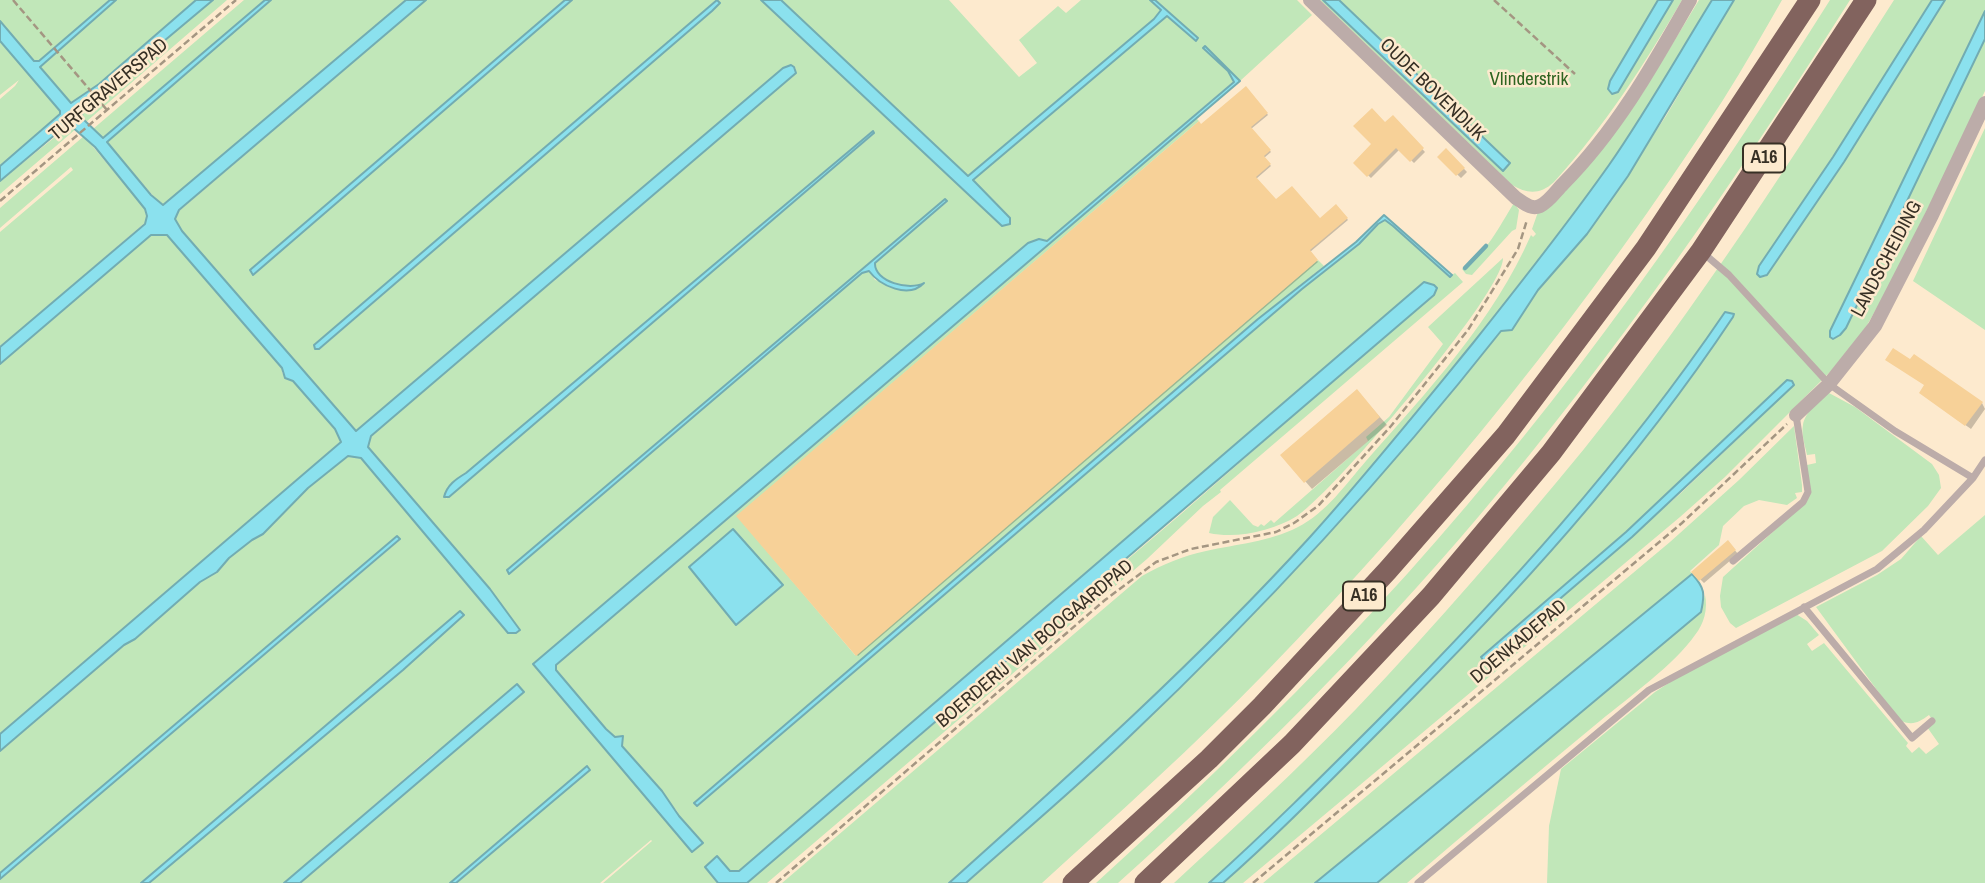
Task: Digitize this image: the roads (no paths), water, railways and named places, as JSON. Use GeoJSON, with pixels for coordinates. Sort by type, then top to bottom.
{"type":"FeatureCollection","features":[{"type":"Feature","properties":{"kind":"highway","name":"A16"},"geometry":{"type":"LineString","coordinates":[[1073,883],[1209,759],[1262,706],[1388,570],[1506,435],[1646,248],[1810,0]]}},
{"type":"Feature","properties":{"kind":"highway","name":"A16"},"geometry":{"type":"LineString","coordinates":[[1145,883],[1292,744],[1431,596],[1551,453],[1701,251],[1866,0]]}},
{"type":"Feature","properties":{"kind":"street","name":"OUDE BOVENDIJK"},"geometry":{"type":"LineString","coordinates":[[1310,0],[1516,198],[1530,207],[1538,207],[1547,202],[1588,159],[1644,80],[1690,0]]}},
{"type":"Feature","properties":{"kind":"street","name":"LANDSCHEIDING"},"geometry":{"type":"LineString","coordinates":[[1796,415],[1829,384],[1875,326],[1985,103]]}},
{"type":"Feature","properties":{"kind":"lane"},"geometry":{"type":"LineString","coordinates":[[1701,251],[1729,275],[1829,384],[1895,431],[1973,478]]}},
{"type":"Feature","properties":{"kind":"lane"},"geometry":{"type":"LineString","coordinates":[[1733,561],[1802,502],[1808,492],[1796,415]]}},
{"type":"Feature","properties":{"kind":"lane"},"geometry":{"type":"LineString","coordinates":[[1418,883],[1649,690],[1877,569],[1904,549],[1973,478],[1985,460]]}},
{"type":"Feature","properties":{"kind":"lane"},"geometry":{"type":"LineString","coordinates":[[1804,607],[1912,738],[1932,722]]}},
{"type":"Feature","properties":{"kind":"water"},"geometry":{"type":"Polygon","coordinates":[[[110,0],[116,0],[40,67],[71,103],[99,84],[196,0],[213,0],[84,108],[83,119],[103,138],[265,0],[271,0],[107,142],[151,195],[163,205],[406,0],[426,0],[179,210],[175,219],[182,231],[356,431],[783,68],[791,65],[796,73],[371,436],[368,447],[490,589],[520,630],[508,633],[361,458],[348,456],[308,488],[263,534],[229,558],[217,572],[200,582],[0,751],[0,734],[341,442],[335,429],[293,381],[285,378],[282,368],[167,235],[151,235],[0,364],[0,347],[145,224],[147,216],[145,209],[95,147],[70,125],[0,181],[0,166],[60,114],[60,111],[0,41],[0,21],[34,61],[39,61],[110,0]]]}},
{"type":"Feature","properties":{"kind":"water"},"geometry":{"type":"Polygon","coordinates":[[[565,0],[572,0],[253,275],[250,270],[565,0]]]}},
{"type":"Feature","properties":{"kind":"water"},"geometry":{"type":"Polygon","coordinates":[[[717,0],[720,3],[712,11],[319,349],[315,349],[314,345],[717,0]]]}},
{"type":"Feature","properties":{"kind":"water"},"geometry":{"type":"Polygon","coordinates":[[[761,0],[781,0],[968,176],[1154,19],[1161,10],[1150,0],[1155,0],[1198,38],[1196,41],[1167,16],[973,180],[1010,218],[1010,224],[1002,226],[761,0]]]}},
{"type":"Feature","properties":{"kind":"water"},"geometry":{"type":"Polygon","coordinates":[[[1323,0],[1339,0],[1510,163],[1503,171],[1323,0]]]}},
{"type":"Feature","properties":{"kind":"water"},"geometry":{"type":"Polygon","coordinates":[[[1658,0],[1673,0],[1618,92],[1612,94],[1608,89],[1610,81],[1658,0]]]}},
{"type":"Feature","properties":{"kind":"water"},"geometry":{"type":"Polygon","coordinates":[[[1712,0],[1734,0],[1628,176],[1587,234],[1538,290],[1512,330],[1501,331],[1414,437],[1322,541],[1178,690],[1088,775],[966,883],[949,883],[1179,671],[1267,583],[1352,489],[1473,343],[1576,210],[1636,125],[1712,0]]]}},
{"type":"Feature","properties":{"kind":"water"},"geometry":{"type":"Polygon","coordinates":[[[1932,0],[1945,0],[1844,162],[1767,275],[1760,277],[1757,274],[1759,266],[1833,157],[1932,0]]]}},
{"type":"Feature","properties":{"kind":"water"},"geometry":{"type":"Polygon","coordinates":[[[1985,11],[1985,39],[1846,328],[1833,339],[1830,337],[1830,331],[1985,11]]]}},
{"type":"Feature","properties":{"kind":"water"},"geometry":{"type":"Polygon","coordinates":[[[1205,46],[1240,81],[556,665],[556,670],[606,729],[615,737],[623,736],[622,746],[703,843],[692,852],[533,664],[1028,243],[1039,239],[1047,241],[1234,82],[1228,71],[1203,48],[1205,46]]]}},
{"type":"Feature","properties":{"kind":"water"},"geometry":{"type":"Polygon","coordinates":[[[873,131],[874,133],[449,497],[444,497],[455,480],[873,131]]]}},
{"type":"Feature","properties":{"kind":"water"},"geometry":{"type":"Polygon","coordinates":[[[945,199],[947,201],[875,263],[876,270],[886,280],[910,286],[924,283],[911,290],[895,289],[869,271],[862,273],[509,574],[507,570],[945,199]]]}},
{"type":"Feature","properties":{"kind":"water"},"geometry":{"type":"Polygon","coordinates":[[[1384,215],[1452,275],[1450,277],[1385,220],[1378,224],[1359,244],[1302,289],[697,806],[694,803],[1258,319],[1356,242],[1384,215]]]}},
{"type":"Feature","properties":{"kind":"water"},"geometry":{"type":"Polygon","coordinates":[[[1424,282],[1437,288],[1434,295],[747,883],[718,883],[705,867],[717,856],[730,871],[739,871],[1424,282]]]}},
{"type":"Feature","properties":{"kind":"water"},"geometry":{"type":"Polygon","coordinates":[[[1725,312],[1734,314],[1733,317],[1655,426],[1526,579],[1286,825],[1223,883],[1209,883],[1376,722],[1516,575],[1604,474],[1725,312]]]}},
{"type":"Feature","properties":{"kind":"water"},"geometry":{"type":"Polygon","coordinates":[[[1787,380],[1794,385],[1632,537],[1485,663],[1481,657],[1626,532],[1787,380]]]}},
{"type":"Feature","properties":{"kind":"water"},"geometry":{"type":"Polygon","coordinates":[[[733,529],[783,585],[736,625],[689,567],[733,529]]]}},
{"type":"Feature","properties":{"kind":"water"},"geometry":{"type":"Polygon","coordinates":[[[397,536],[400,539],[0,879],[0,873],[397,536]]]}},
{"type":"Feature","properties":{"kind":"water"},"geometry":{"type":"Polygon","coordinates":[[[1692,574],[1703,592],[1701,612],[1377,883],[1315,883],[1692,574]]]}},
{"type":"Feature","properties":{"kind":"water"},"geometry":{"type":"Polygon","coordinates":[[[460,611],[464,615],[403,670],[149,883],[141,883],[460,611]]]}},
{"type":"Feature","properties":{"kind":"water"},"geometry":{"type":"Polygon","coordinates":[[[517,684],[524,692],[300,883],[284,883],[517,684]]]}},
{"type":"Feature","properties":{"kind":"water"},"geometry":{"type":"Polygon","coordinates":[[[587,766],[590,770],[456,883],[450,883],[587,766]]]}},
{"type":"Feature","properties":{"kind":"waterway"},"geometry":{"type":"LineString","coordinates":[[1465,268],[1486,246]]}},
{"type":"Feature","properties":{"kind":"park label","name":"Vlinderstrik"},"geometry":{"type":"Point","coordinates":[1529,80]}}]}
